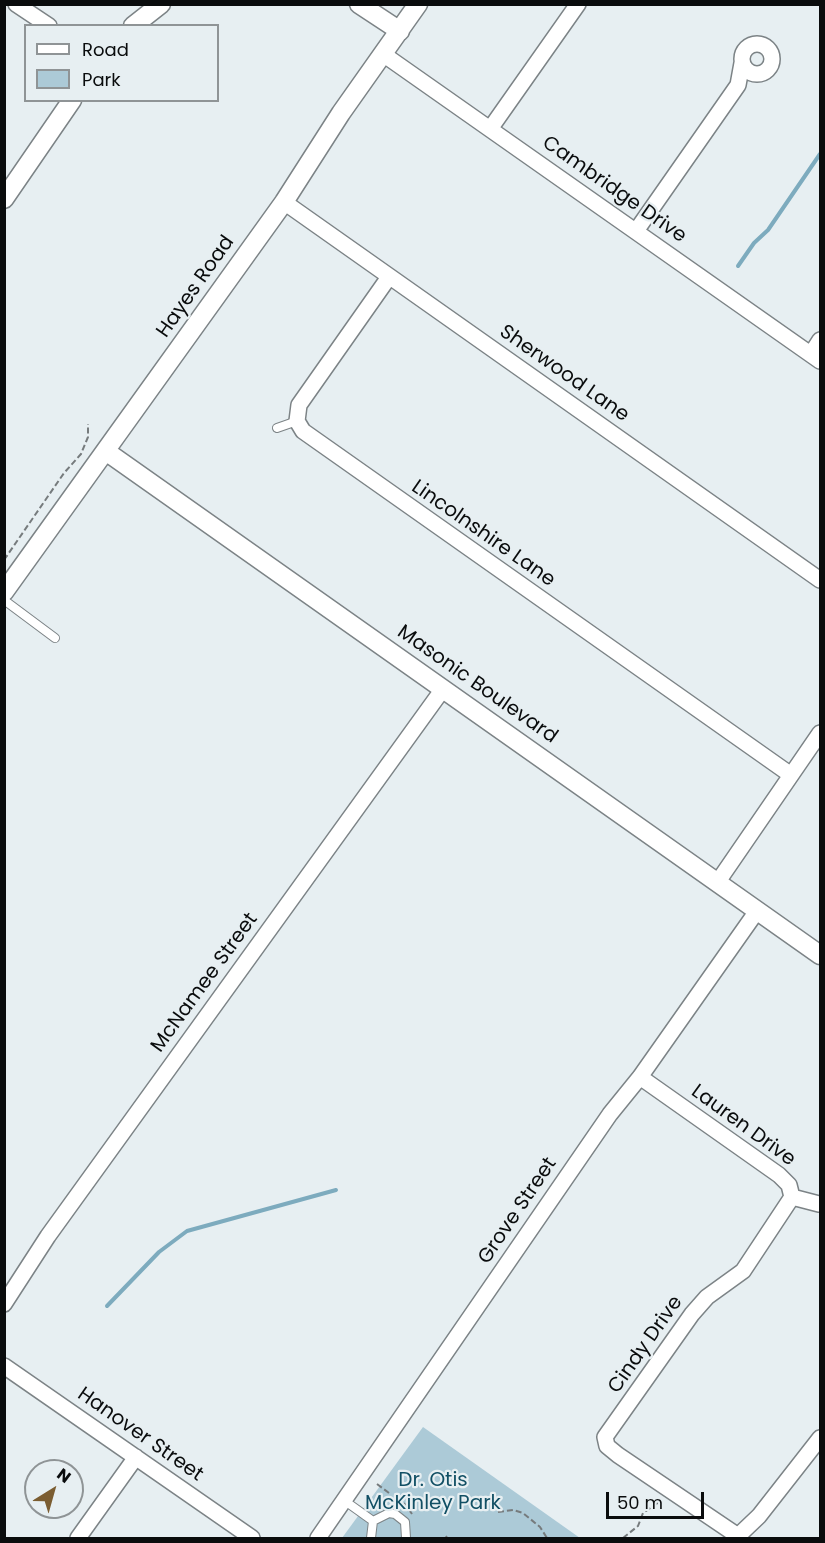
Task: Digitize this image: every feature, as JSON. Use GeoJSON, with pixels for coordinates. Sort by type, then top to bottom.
{"type":"FeatureCollection","features":[{"type":"Feature","properties":{"kind":"street"},"geometry":{"type":"LineString","coordinates":[[16,4],[46,24]]}},
{"type":"Feature","properties":{"kind":"street"},"geometry":{"type":"LineString","coordinates":[[136,24],[161,4]]}},
{"type":"Feature","properties":{"kind":"street"},"geometry":{"type":"LineString","coordinates":[[359,4],[399,32]]}},
{"type":"Feature","properties":{"kind":"street","name":"Hayes Road"},"geometry":{"type":"LineString","coordinates":[[4,592],[107,452],[284,202],[418,4]]}},
{"type":"Feature","properties":{"kind":"street"},"geometry":{"type":"LineString","coordinates":[[490,129],[578,4]]}},
{"type":"Feature","properties":{"kind":"street"},"geometry":{"type":"LineString","coordinates":[[636,231],[738,86],[756,74],[766,71],[771,63],[771,53],[764,46],[754,45],[746,49],[738,86]]}},
{"type":"Feature","properties":{"kind":"street","name":"Cambridge Drive"},"geometry":{"type":"LineString","coordinates":[[383,54],[816,357]]}},
{"type":"Feature","properties":{"kind":"street"},"geometry":{"type":"LineString","coordinates":[[742,63],[748,71],[756,74]]}},
{"type":"Feature","properties":{"kind":"street"},"geometry":{"type":"LineString","coordinates":[[5,198],[71,102]]}},
{"type":"Feature","properties":{"kind":"street","name":"Sherwood Lane"},"geometry":{"type":"LineString","coordinates":[[284,202],[820,580]]}},
{"type":"Feature","properties":{"kind":"street"},"geometry":{"type":"LineString","coordinates":[[297,421],[300,405],[389,277]]}},
{"type":"Feature","properties":{"kind":"street"},"geometry":{"type":"LineString","coordinates":[[816,357],[820,340]]}},
{"type":"Feature","properties":{"kind":"street","name":"Lincolnshire Lane"},"geometry":{"type":"LineString","coordinates":[[297,421],[312,440],[791,775]]}},
{"type":"Feature","properties":{"kind":"street","name":"Masonic Boulevard"},"geometry":{"type":"LineString","coordinates":[[107,452],[820,956]]}},
{"type":"Feature","properties":{"kind":"street","name":"McNamee Street"},"geometry":{"type":"LineString","coordinates":[[4,1304],[48,1236],[443,689]]}},
{"type":"Feature","properties":{"kind":"street"},"geometry":{"type":"LineString","coordinates":[[717,883],[820,733]]}},
{"type":"Feature","properties":{"kind":"street","name":"Grove Street"},"geometry":{"type":"LineString","coordinates":[[318,1539],[610,1114],[640,1077],[757,911]]}},
{"type":"Feature","properties":{"kind":"street","name":"Lauren Drive"},"geometry":{"type":"LineString","coordinates":[[640,1077],[779,1175],[789,1185],[792,1197],[819,1204]]}},
{"type":"Feature","properties":{"kind":"street","name":"Cindy Drive"},"geometry":{"type":"LineString","coordinates":[[670,1491],[607,1446],[605,1437],[697,1307],[743,1271],[792,1197]]}},
{"type":"Feature","properties":{"kind":"street","name":"Hanover Street"},"geometry":{"type":"LineString","coordinates":[[4,1366],[252,1539]]}},
{"type":"Feature","properties":{"kind":"street"},"geometry":{"type":"LineString","coordinates":[[670,1491],[738,1536],[759,1516],[820,1438]]}},
{"type":"Feature","properties":{"kind":"street"},"geometry":{"type":"LineString","coordinates":[[78,1539],[136,1457]]}},
{"type":"Feature","properties":{"kind":"lane"},"geometry":{"type":"LineString","coordinates":[[277,428],[297,421]]}},
{"type":"Feature","properties":{"kind":"lane"},"geometry":{"type":"LineString","coordinates":[[4,600],[55,638]]}},
{"type":"Feature","properties":{"kind":"lane"},"geometry":{"type":"LineString","coordinates":[[345,1501],[373,1521]]}},
{"type":"Feature","properties":{"kind":"lane"},"geometry":{"type":"LineString","coordinates":[[371,1539],[373,1521],[382,1514],[395,1514],[405,1522],[406,1539]]}},
{"type":"Feature","properties":{"kind":"path"},"geometry":{"type":"LineString","coordinates":[[4,560],[64,472],[81,454],[88,436],[88,424]]}},
{"type":"Feature","properties":{"kind":"path"},"geometry":{"type":"LineString","coordinates":[[378,1484],[389,1493]]}},
{"type":"Feature","properties":{"kind":"path"},"geometry":{"type":"LineString","coordinates":[[623,1539],[638,1526],[643,1513],[661,1503],[670,1491]]}},
{"type":"Feature","properties":{"kind":"path"},"geometry":{"type":"LineString","coordinates":[[404,1503],[408,1505],[413,1517]]}},
{"type":"Feature","properties":{"kind":"path"},"geometry":{"type":"LineString","coordinates":[[498,1512],[504,1509],[523,1513],[540,1527],[547,1539]]}},
{"type":"Feature","properties":{"kind":"green space","name":"Dr. Otis McKinley Park"},"geometry":{"type":"Polygon","coordinates":[[[423,1427],[580,1538],[342,1538],[423,1427]]]}},
{"type":"Feature","properties":{"kind":"waterway"},"geometry":{"type":"LineString","coordinates":[[738,266],[754,243],[768,230],[820,154]]}},
{"type":"Feature","properties":{"kind":"waterway"},"geometry":{"type":"LineString","coordinates":[[107,1306],[159,1252],[187,1231],[336,1190]]}}]}
